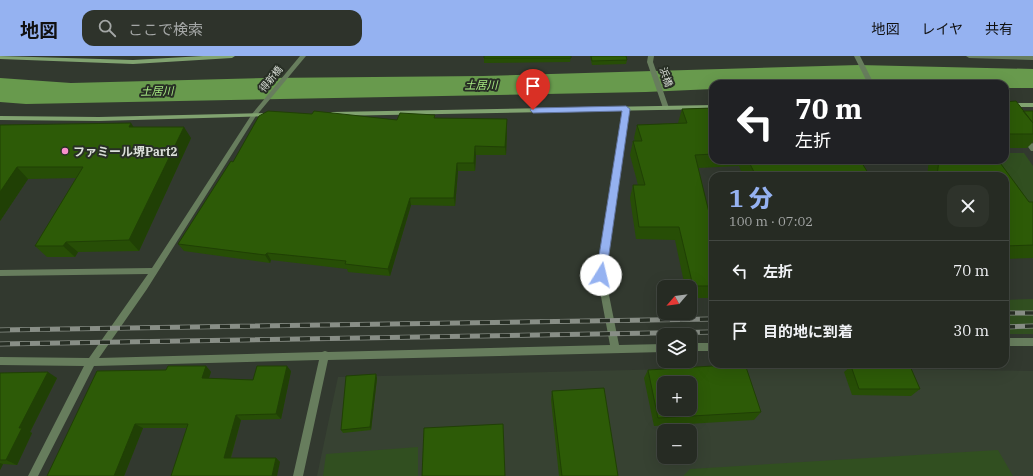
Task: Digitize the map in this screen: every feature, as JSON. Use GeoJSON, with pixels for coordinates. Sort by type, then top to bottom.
{"type":"FeatureCollection","features":[{"type":"Feature","properties":{"kind":"street"},"geometry":{"type":"LineString","coordinates":[[0,57],[89,58],[133,62],[232,56]]}},
{"type":"Feature","properties":{"kind":"street","name":"得新橋"},"geometry":{"type":"LineString","coordinates":[[34,476],[91,362],[154,271],[254,115],[303,56]]}},
{"type":"Feature","properties":{"kind":"street"},"geometry":{"type":"LineString","coordinates":[[969,56],[1033,57]]}},
{"type":"Feature","properties":{"kind":"street"},"geometry":{"type":"LineString","coordinates":[[858,58],[869,80]]}},
{"type":"Feature","properties":{"kind":"street","name":"浜橋"},"geometry":{"type":"LineString","coordinates":[[651,59],[666,108]]}},
{"type":"Feature","properties":{"kind":"street"},"geometry":{"type":"LineString","coordinates":[[1009,105],[1033,105]]}},
{"type":"Feature","properties":{"kind":"street"},"geometry":{"type":"LineString","coordinates":[[326,114],[709,107]]}},
{"type":"Feature","properties":{"kind":"street"},"geometry":{"type":"LineString","coordinates":[[615,348],[601,275],[626,109]]}},
{"type":"Feature","properties":{"kind":"street"},"geometry":{"type":"LineString","coordinates":[[0,118],[99,120],[278,115]]}},
{"type":"Feature","properties":{"kind":"street"},"geometry":{"type":"LineString","coordinates":[[1019,131],[1033,149]]}},
{"type":"Feature","properties":{"kind":"street"},"geometry":{"type":"LineString","coordinates":[[0,273],[154,271]]}},
{"type":"Feature","properties":{"kind":"street"},"geometry":{"type":"LineString","coordinates":[[1009,342],[1033,342]]}},
{"type":"Feature","properties":{"kind":"street"},"geometry":{"type":"LineString","coordinates":[[697,347],[709,347]]}},
{"type":"Feature","properties":{"kind":"street"},"geometry":{"type":"LineString","coordinates":[[0,361],[91,362],[325,355],[657,348]]}},
{"type":"Feature","properties":{"kind":"street"},"geometry":{"type":"LineString","coordinates":[[298,476],[325,355]]}},
{"type":"Feature","properties":{"kind":"shaded area"},"geometry":{"type":"Polygon","coordinates":[[[1009,153],[1024,153],[1033,166],[1033,210],[1009,181],[1009,172],[999,172],[986,164],[1009,164],[1009,153]]]}},
{"type":"Feature","properties":{"kind":"shaded area"},"geometry":{"type":"Polygon","coordinates":[[[1033,299],[1033,334],[1009,334],[1009,300],[1033,299]]]}},
{"type":"Feature","properties":{"kind":"shaded area"},"geometry":{"type":"Polygon","coordinates":[[[713,368],[824,368],[1033,371],[1033,476],[317,476],[338,377],[713,368]]]}},
{"type":"Feature","properties":{"kind":"shaded area"},"geometry":{"type":"Polygon","coordinates":[[[418,447],[418,476],[323,476],[326,454],[418,447]]]}},
{"type":"Feature","properties":{"kind":"shaded area"},"geometry":{"type":"Polygon","coordinates":[[[998,450],[1013,476],[683,476],[690,469],[998,450]]]}},
{"type":"Feature","properties":{"kind":"water","name":"土居川"},"geometry":{"type":"Polygon","coordinates":[[[859,65],[1033,69],[1033,88],[1009,88],[1009,80],[709,80],[709,89],[646,92],[26,104],[0,102],[0,78],[71,83],[265,78],[483,76],[859,65]]]}},
{"type":"Feature","properties":{"kind":"building"},"geometry":{"type":"Polygon","coordinates":[[[484,56],[571,56],[571,58],[484,58],[484,56]]]}},
{"type":"Feature","properties":{"kind":"building"},"geometry":{"type":"Polygon","coordinates":[[[591,56],[626,56],[627,60],[592,61],[591,56]]]}},
{"type":"Feature","properties":{"kind":"building"},"geometry":{"type":"Polygon","coordinates":[[[1016,101],[1033,123],[1033,134],[1009,134],[1009,102],[1016,101]]]}},
{"type":"Feature","properties":{"kind":"building"},"geometry":{"type":"Polygon","coordinates":[[[709,108],[709,154],[695,155],[709,213],[709,286],[697,286],[697,280],[692,280],[679,227],[639,227],[633,185],[645,185],[633,141],[642,141],[637,125],[687,123],[682,109],[709,108]]]}},
{"type":"Feature","properties":{"kind":"building"},"geometry":{"type":"Polygon","coordinates":[[[268,111],[312,114],[314,111],[397,120],[400,113],[435,115],[434,118],[507,119],[505,147],[475,146],[474,163],[457,163],[454,198],[410,198],[388,269],[345,264],[346,261],[267,253],[265,255],[178,244],[231,161],[233,162],[259,116],[268,111]]]}},
{"type":"Feature","properties":{"kind":"building"},"geometry":{"type":"Polygon","coordinates":[[[1023,111],[1033,111],[1033,123],[1023,111]]]}},
{"type":"Feature","properties":{"kind":"building"},"geometry":{"type":"Polygon","coordinates":[[[131,123],[129,127],[184,127],[129,240],[66,242],[63,246],[35,246],[83,167],[17,167],[0,192],[0,125],[131,123]]]}},
{"type":"Feature","properties":{"kind":"building"},"geometry":{"type":"Polygon","coordinates":[[[750,164],[862,164],[868,172],[754,172],[750,164]]]}},
{"type":"Feature","properties":{"kind":"building"},"geometry":{"type":"Polygon","coordinates":[[[938,164],[1001,164],[1007,172],[938,172],[938,164]]]}},
{"type":"Feature","properties":{"kind":"building"},"geometry":{"type":"Polygon","coordinates":[[[1009,175],[1029,202],[1033,202],[1033,245],[1009,246],[1009,175]]]}},
{"type":"Feature","properties":{"kind":"building"},"geometry":{"type":"Polygon","coordinates":[[[168,366],[206,366],[202,378],[253,380],[257,366],[287,366],[276,414],[236,415],[224,458],[276,458],[272,476],[171,476],[188,424],[135,424],[114,476],[47,476],[97,371],[166,370],[168,366]]]}},
{"type":"Feature","properties":{"kind":"building"},"geometry":{"type":"Polygon","coordinates":[[[709,366],[709,368],[746,368],[761,412],[697,416],[697,376],[657,376],[657,413],[648,370],[709,366]]]}},
{"type":"Feature","properties":{"kind":"building"},"geometry":{"type":"Polygon","coordinates":[[[852,368],[911,368],[920,389],[859,389],[852,368]]]}},
{"type":"Feature","properties":{"kind":"building"},"geometry":{"type":"Polygon","coordinates":[[[48,372],[19,428],[22,428],[6,460],[0,460],[0,373],[48,372]]]}},
{"type":"Feature","properties":{"kind":"building"},"geometry":{"type":"Polygon","coordinates":[[[376,374],[370,427],[341,430],[346,376],[376,374]]]}},
{"type":"Feature","properties":{"kind":"building"},"geometry":{"type":"Polygon","coordinates":[[[604,388],[618,476],[562,476],[552,391],[604,388]]]}},
{"type":"Feature","properties":{"kind":"building"},"geometry":{"type":"Polygon","coordinates":[[[658,416],[692,416],[658,418],[658,416]]]}},
{"type":"Feature","properties":{"kind":"building"},"geometry":{"type":"Polygon","coordinates":[[[503,424],[505,476],[422,476],[424,428],[503,424]]]}},
{"type":"Feature","properties":{"kind":"railway"},"geometry":{"type":"LineString","coordinates":[[1009,313],[1033,313]]}},
{"type":"Feature","properties":{"kind":"railway"},"geometry":{"type":"LineString","coordinates":[[0,330],[709,319]]}},
{"type":"Feature","properties":{"kind":"railway"},"geometry":{"type":"LineString","coordinates":[[1009,327],[1033,326]]}},
{"type":"Feature","properties":{"kind":"railway"},"geometry":{"type":"LineString","coordinates":[[0,344],[709,332]]}},
{"type":"Feature","properties":{"kind":"place","name":"ファミール堺Part2"},"geometry":{"type":"Point","coordinates":[65,151]}},
{"type":"Feature","properties":{"kind":"route"},"geometry":{"type":"LineString","coordinates":[[533,110],[626,109],[601,275]]}}]}
